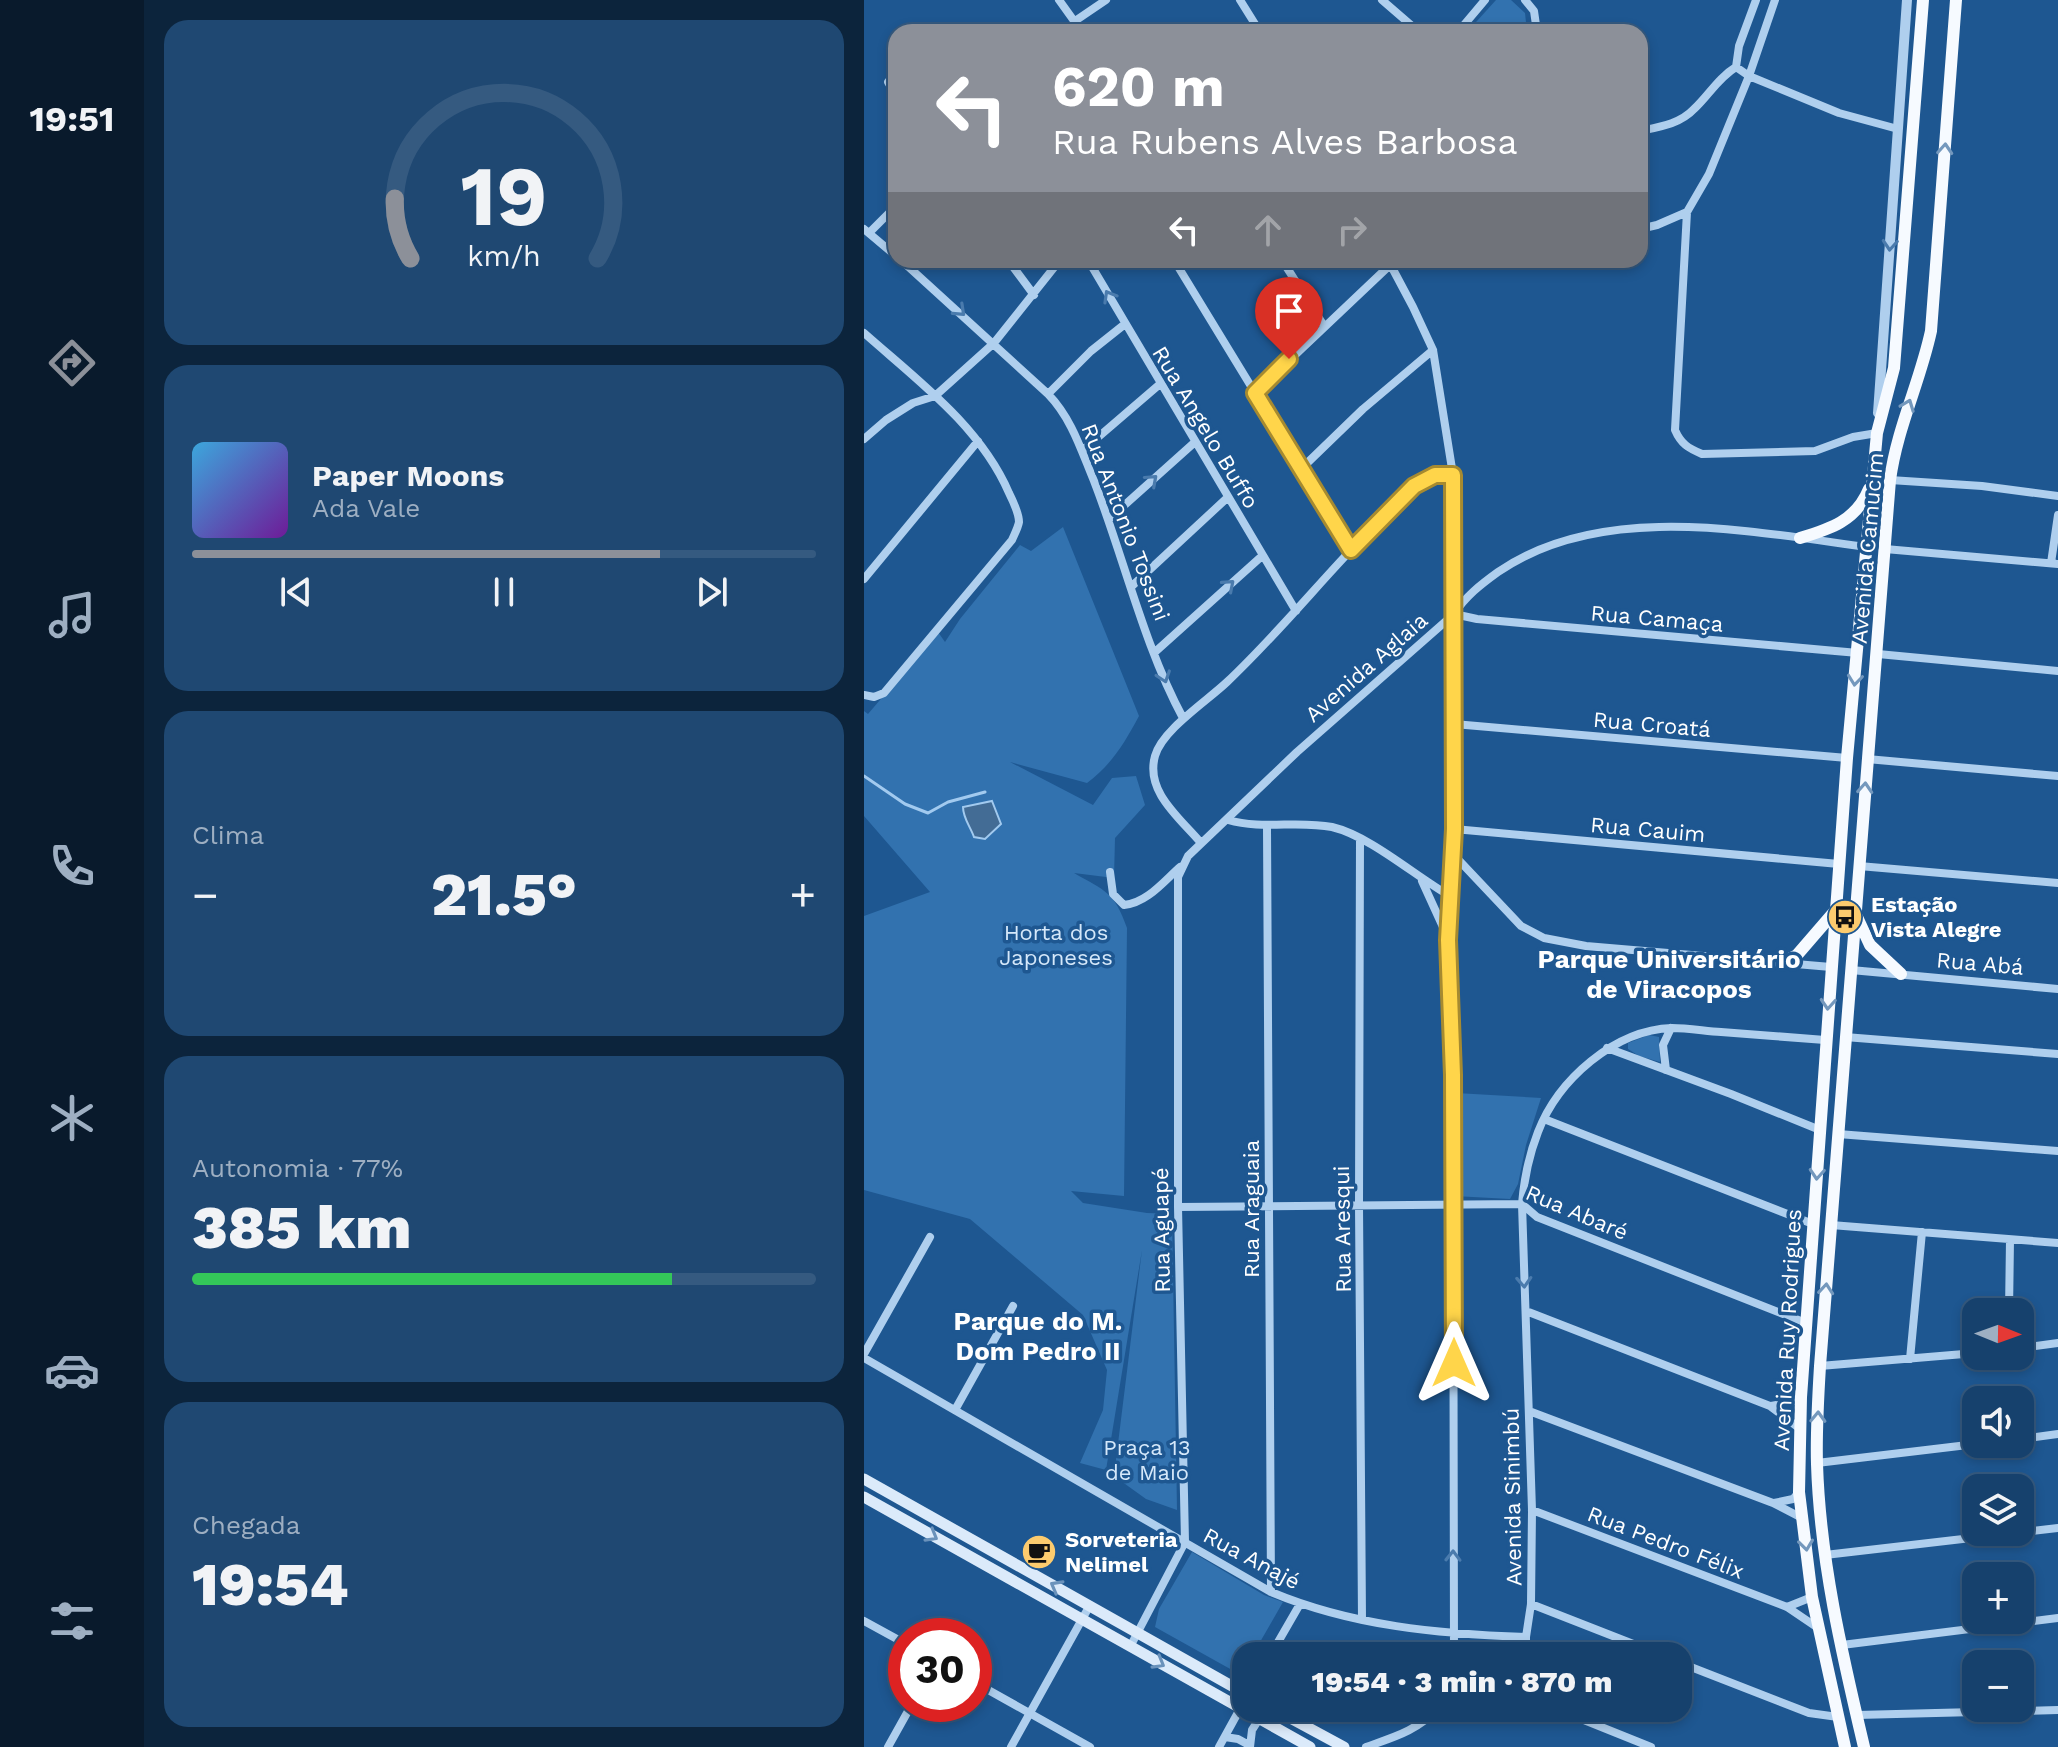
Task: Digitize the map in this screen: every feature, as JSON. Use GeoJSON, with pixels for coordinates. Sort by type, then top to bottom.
{"type":"FeatureCollection","features":[{"type":"Feature","properties":{"kind":"main road","name":"Avenida Camucim"},"geometry":{"type":"LineString","coordinates":[[1835,911],[1877,433],[1894,368],[1923,0]]}},
{"type":"Feature","properties":{"kind":"main road","name":"Avenida Camucim"},"geometry":{"type":"LineString","coordinates":[[1856,913],[1890,480],[1895,447],[1923,367],[1931,331],[1956,0]]}},
{"type":"Feature","properties":{"kind":"main road"},"geometry":{"type":"LineString","coordinates":[[1800,538],[1832,528],[1847,519],[1860,507],[1874,475]]}},
{"type":"Feature","properties":{"kind":"main road"},"geometry":{"type":"LineString","coordinates":[[1866,547],[1885,549]]}},
{"type":"Feature","properties":{"kind":"main road"},"geometry":{"type":"LineString","coordinates":[[1847,758],[1867,759]]}},
{"type":"Feature","properties":{"kind":"main road"},"geometry":{"type":"LineString","coordinates":[[1781,963],[1797,955],[1835,911]]}},
{"type":"Feature","properties":{"kind":"main road","name":"Avenida Ruy Rodrigues"},"geometry":{"type":"LineString","coordinates":[[1835,911],[1802,1369],[1799,1492],[1812,1597],[1845,1747]]}},
{"type":"Feature","properties":{"kind":"main road"},"geometry":{"type":"LineString","coordinates":[[1856,913],[1870,945],[1901,974]]}},
{"type":"Feature","properties":{"kind":"main road","name":"Avenida Ruy Rodrigues"},"geometry":{"type":"LineString","coordinates":[[1856,913],[1820,1366],[1817,1463],[1825,1555],[1864,1747]]}},
{"type":"Feature","properties":{"kind":"main road"},"geometry":{"type":"LineString","coordinates":[[1831,967],[1851,970]]}},
{"type":"Feature","properties":{"kind":"main road"},"geometry":{"type":"LineString","coordinates":[[1825,1040],[1845,1037]]}},
{"type":"Feature","properties":{"kind":"main road"},"geometry":{"type":"LineString","coordinates":[[1802,1369],[1820,1366]]}},
{"type":"Feature","properties":{"kind":"main road"},"geometry":{"type":"LineString","coordinates":[[864,1479],[1137,1632],[1232,1692]]}},
{"type":"Feature","properties":{"kind":"main road"},"geometry":{"type":"LineString","coordinates":[[864,1497],[1130,1647],[1232,1694]]}},
{"type":"Feature","properties":{"kind":"main road"},"geometry":{"type":"LineString","coordinates":[[1838,1717],[1857,1715]]}},
{"type":"Feature","properties":{"kind":"main road"},"geometry":{"type":"LineString","coordinates":[[1264,1722],[1310,1747]]}},
{"type":"Feature","properties":{"kind":"main road"},"geometry":{"type":"LineString","coordinates":[[1298,1722],[1344,1747]]}},
{"type":"Feature","properties":{"kind":"street"},"geometry":{"type":"LineString","coordinates":[[1059,0],[1077,24]]}},
{"type":"Feature","properties":{"kind":"street"},"geometry":{"type":"LineString","coordinates":[[1075,21],[1106,0]]}},
{"type":"Feature","properties":{"kind":"street"},"geometry":{"type":"LineString","coordinates":[[1240,0],[1255,24]]}},
{"type":"Feature","properties":{"kind":"street"},"geometry":{"type":"LineString","coordinates":[[1382,0],[1410,24]]}},
{"type":"Feature","properties":{"kind":"street"},"geometry":{"type":"LineString","coordinates":[[1525,0],[1534,11],[1536,24]]}},
{"type":"Feature","properties":{"kind":"street"},"geometry":{"type":"LineString","coordinates":[[1648,129],[1674,123],[1694,110],[1714,85],[1736,67],[1739,46],[1756,0]]}},
{"type":"Feature","properties":{"kind":"street"},"geometry":{"type":"LineString","coordinates":[[1775,0],[1720,152],[1687,212],[1675,430],[1686,447],[1702,454],[1815,451],[1853,437],[1877,433]]}},
{"type":"Feature","properties":{"kind":"street","name":"Avenida Camucim"},"geometry":{"type":"LineString","coordinates":[[1877,433],[1907,0]]}},
{"type":"Feature","properties":{"kind":"street"},"geometry":{"type":"LineString","coordinates":[[1464,24],[1481,1]]}},
{"type":"Feature","properties":{"kind":"street"},"geometry":{"type":"LineString","coordinates":[[1736,67],[1749,76],[1839,113],[1898,129]]}},
{"type":"Feature","properties":{"kind":"street"},"geometry":{"type":"LineString","coordinates":[[1648,227],[1687,212]]}},
{"type":"Feature","properties":{"kind":"street"},"geometry":{"type":"LineString","coordinates":[[888,213],[867,231],[888,249]]}},
{"type":"Feature","properties":{"kind":"street","name":"Rua Antonio Tossini"},"geometry":{"type":"LineString","coordinates":[[910,268],[1048,394],[1068,419],[1109,519],[1167,688],[1183,718]]}},
{"type":"Feature","properties":{"kind":"street"},"geometry":{"type":"LineString","coordinates":[[1014,268],[1034,295]]}},
{"type":"Feature","properties":{"kind":"street"},"geometry":{"type":"LineString","coordinates":[[864,439],[913,403],[935,396],[994,343],[1054,268]]}},
{"type":"Feature","properties":{"kind":"street","name":"Rua Angelo Buffo"},"geometry":{"type":"LineString","coordinates":[[1093,268],[1296,611]]}},
{"type":"Feature","properties":{"kind":"street"},"geometry":{"type":"LineString","coordinates":[[1179,268],[1351,550]]}},
{"type":"Feature","properties":{"kind":"street"},"geometry":{"type":"LineString","coordinates":[[1287,268],[1324,326]]}},
{"type":"Feature","properties":{"kind":"street"},"geometry":{"type":"LineString","coordinates":[[1255,393],[1383,268]]}},
{"type":"Feature","properties":{"kind":"street"},"geometry":{"type":"LineString","coordinates":[[1392,268],[1433,350],[1453,475],[1454,829],[1448,940],[1454,1204],[1453,1642]]}},
{"type":"Feature","properties":{"kind":"street"},"geometry":{"type":"LineString","coordinates":[[1048,394],[1091,351],[1125,324]]}},
{"type":"Feature","properties":{"kind":"street"},"geometry":{"type":"LineString","coordinates":[[864,333],[935,396],[978,441],[998,467],[1014,502],[1019,522],[1016,532],[884,693],[874,697],[864,695]]}},
{"type":"Feature","properties":{"kind":"street"},"geometry":{"type":"LineString","coordinates":[[1302,468],[1363,409],[1433,350]]}},
{"type":"Feature","properties":{"kind":"street"},"geometry":{"type":"LineString","coordinates":[[1082,451],[1160,384]]}},
{"type":"Feature","properties":{"kind":"street"},"geometry":{"type":"LineString","coordinates":[[864,579],[978,441]]}},
{"type":"Feature","properties":{"kind":"street"},"geometry":{"type":"LineString","coordinates":[[1109,519],[1195,442]]}},
{"type":"Feature","properties":{"kind":"street"},"geometry":{"type":"LineString","coordinates":[[1201,843],[1156,790],[1153,772],[1156,753],[1183,718],[1224,685],[1414,486],[1435,475],[1453,475]]}},
{"type":"Feature","properties":{"kind":"street"},"geometry":{"type":"LineString","coordinates":[[1890,480],[1982,486],[2058,496]]}},
{"type":"Feature","properties":{"kind":"street"},"geometry":{"type":"LineString","coordinates":[[1132,586],[1227,498]]}},
{"type":"Feature","properties":{"kind":"street"},"geometry":{"type":"LineString","coordinates":[[1885,549],[2055,564],[2058,515]]}},
{"type":"Feature","properties":{"kind":"street","name":"Avenida Aglaia"},"geometry":{"type":"LineString","coordinates":[[1228,820],[1297,752],[1454,614],[1477,586],[1519,558],[1562,540],[1618,528],[1664,527],[1800,538],[1866,547]]}},
{"type":"Feature","properties":{"kind":"street"},"geometry":{"type":"LineString","coordinates":[[1155,652],[1262,556]]}},
{"type":"Feature","properties":{"kind":"street","name":"Rua Camaça"},"geometry":{"type":"LineString","coordinates":[[1454,614],[1477,619],[1858,653]]}},
{"type":"Feature","properties":{"kind":"street"},"geometry":{"type":"LineString","coordinates":[[1878,654],[2058,671]]}},
{"type":"Feature","properties":{"kind":"street","name":"Rua Croatá"},"geometry":{"type":"LineString","coordinates":[[1454,724],[1847,758]]}},
{"type":"Feature","properties":{"kind":"street"},"geometry":{"type":"LineString","coordinates":[[1867,759],[2058,776]]}},
{"type":"Feature","properties":{"kind":"street"},"geometry":{"type":"LineString","coordinates":[[1110,872],[1113,894],[1124,905],[1133,904],[1143,900],[1228,820],[1267,827],[1305,824],[1334,828],[1360,838],[1422,881],[1450,896]]}},
{"type":"Feature","properties":{"kind":"street","name":"Rua Araguaia"},"geometry":{"type":"LineString","coordinates":[[1267,827],[1271,1592]]}},
{"type":"Feature","properties":{"kind":"street","name":"Rua Cauim"},"geometry":{"type":"LineString","coordinates":[[1454,829],[1839,864]]}},
{"type":"Feature","properties":{"kind":"street","name":"Rua Aresqui"},"geometry":{"type":"LineString","coordinates":[[1360,838],[1362,1620]]}},
{"type":"Feature","properties":{"kind":"street"},"geometry":{"type":"LineString","coordinates":[[1453,854],[1521,926],[1544,938],[1586,946],[1831,967]]}},
{"type":"Feature","properties":{"kind":"street","name":"Rua Aguapé"},"geometry":{"type":"LineString","coordinates":[[1130,1647],[1185,1542],[1178,1207],[1178,877],[1181,866]]}},
{"type":"Feature","properties":{"kind":"street"},"geometry":{"type":"LineString","coordinates":[[1859,866],[2058,883]]}},
{"type":"Feature","properties":{"kind":"street"},"geometry":{"type":"LineString","coordinates":[[1422,881],[1448,940]]}},
{"type":"Feature","properties":{"kind":"street","name":"Rua Abá"},"geometry":{"type":"LineString","coordinates":[[1851,970],[2058,989]]}},
{"type":"Feature","properties":{"kind":"street"},"geometry":{"type":"LineString","coordinates":[[1666,1070],[1663,1045],[1671,1028]]}},
{"type":"Feature","properties":{"kind":"street","name":"Avenida Sinimbú"},"geometry":{"type":"LineString","coordinates":[[1526,1642],[1531,1604],[1532,1510],[1522,1204],[1537,1133],[1572,1081],[1607,1048],[1629,1038],[1671,1028],[1825,1040]]}},
{"type":"Feature","properties":{"kind":"street"},"geometry":{"type":"LineString","coordinates":[[1845,1037],[2058,1054]]}},
{"type":"Feature","properties":{"kind":"street"},"geometry":{"type":"LineString","coordinates":[[1607,1048],[1820,1130]]}},
{"type":"Feature","properties":{"kind":"street"},"geometry":{"type":"LineString","coordinates":[[1544,1119],[1813,1224]]}},
{"type":"Feature","properties":{"kind":"street"},"geometry":{"type":"LineString","coordinates":[[1838,1134],[2058,1151]]}},
{"type":"Feature","properties":{"kind":"street","name":"Rua Abaré"},"geometry":{"type":"LineString","coordinates":[[1178,1207],[1522,1204],[1537,1217],[1806,1323]]}},
{"type":"Feature","properties":{"kind":"street"},"geometry":{"type":"LineString","coordinates":[[1831,1225],[2058,1243]]}},
{"type":"Feature","properties":{"kind":"street"},"geometry":{"type":"LineString","coordinates":[[1910,1359],[1922,1232]]}},
{"type":"Feature","properties":{"kind":"street"},"geometry":{"type":"LineString","coordinates":[[864,1356],[930,1237]]}},
{"type":"Feature","properties":{"kind":"street"},"geometry":{"type":"LineString","coordinates":[[2009,1298],[2010,1240]]}},
{"type":"Feature","properties":{"kind":"street"},"geometry":{"type":"LineString","coordinates":[[955,1410],[1013,1306]]}},
{"type":"Feature","properties":{"kind":"street"},"geometry":{"type":"LineString","coordinates":[[1526,1311],[1770,1406],[1799,1428]]}},
{"type":"Feature","properties":{"kind":"street"},"geometry":{"type":"LineString","coordinates":[[2034,1346],[2058,1343]]}},
{"type":"Feature","properties":{"kind":"street"},"geometry":{"type":"LineString","coordinates":[[1820,1366],[1962,1354]]}},
{"type":"Feature","properties":{"kind":"street","name":"Rua Anajé"},"geometry":{"type":"LineString","coordinates":[[864,1356],[1271,1592],[1300,1604],[1362,1620],[1452,1634],[1526,1637]]}},
{"type":"Feature","properties":{"kind":"street"},"geometry":{"type":"LineString","coordinates":[[1770,1406],[1801,1397]]}},
{"type":"Feature","properties":{"kind":"street"},"geometry":{"type":"LineString","coordinates":[[1529,1411],[1773,1503],[1802,1518]]}},
{"type":"Feature","properties":{"kind":"street"},"geometry":{"type":"LineString","coordinates":[[2034,1437],[2058,1434]]}},
{"type":"Feature","properties":{"kind":"street"},"geometry":{"type":"LineString","coordinates":[[1817,1463],[1962,1446]]}},
{"type":"Feature","properties":{"kind":"street"},"geometry":{"type":"LineString","coordinates":[[1773,1503],[1793,1499],[1799,1492]]}},
{"type":"Feature","properties":{"kind":"street","name":"Rua Pedro Félix"},"geometry":{"type":"LineString","coordinates":[[1532,1510],[1787,1607],[1818,1628]]}},
{"type":"Feature","properties":{"kind":"street"},"geometry":{"type":"LineString","coordinates":[[1825,1555],[2058,1528]]}},
{"type":"Feature","properties":{"kind":"street"},"geometry":{"type":"LineString","coordinates":[[1787,1607],[1812,1597]]}},
{"type":"Feature","properties":{"kind":"street"},"geometry":{"type":"LineString","coordinates":[[1278,1642],[1300,1604]]}},
{"type":"Feature","properties":{"kind":"street"},"geometry":{"type":"LineString","coordinates":[[1531,1604],[1628,1642]]}},
{"type":"Feature","properties":{"kind":"street"},"geometry":{"type":"LineString","coordinates":[[1011,1747],[1090,1605]]}},
{"type":"Feature","properties":{"kind":"street"},"geometry":{"type":"LineString","coordinates":[[1842,1645],[2058,1618]]}},
{"type":"Feature","properties":{"kind":"street"},"geometry":{"type":"LineString","coordinates":[[864,1621],[888,1634]]}},
{"type":"Feature","properties":{"kind":"street"},"geometry":{"type":"LineString","coordinates":[[1692,1667],[1809,1713],[1838,1717]]}},
{"type":"Feature","properties":{"kind":"street"},"geometry":{"type":"LineString","coordinates":[[992,1692],[1090,1747]]}},
{"type":"Feature","properties":{"kind":"street"},"geometry":{"type":"LineString","coordinates":[[1857,1715],[2058,1710]]}},
{"type":"Feature","properties":{"kind":"street"},"geometry":{"type":"LineString","coordinates":[[888,1747],[902,1722]]}},
{"type":"Feature","properties":{"kind":"street"},"geometry":{"type":"LineString","coordinates":[[1219,1747],[1233,1722]]}},
{"type":"Feature","properties":{"kind":"street"},"geometry":{"type":"LineString","coordinates":[[1225,1737],[1238,1739],[1250,1746],[1252,1730],[1257,1722]]}},
{"type":"Feature","properties":{"kind":"street"},"geometry":{"type":"LineString","coordinates":[[1366,1747],[1425,1722]]}},
{"type":"Feature","properties":{"kind":"street"},"geometry":{"type":"LineString","coordinates":[[1589,1722],[1651,1747]]}},
{"type":"Feature","properties":{"kind":"green space"},"geometry":{"type":"Polygon","coordinates":[[[1496,0],[1511,0],[1525,13],[1526,24],[1474,24],[1496,0]]]}},
{"type":"Feature","properties":{"kind":"green space"},"geometry":{"type":"Polygon","coordinates":[[[1063,527],[1139,716],[1117,753],[1087,783],[1010,762],[1093,805],[1112,778],[1136,776],[1145,805],[1115,838],[1114,878],[1074,873],[1113,899],[1127,928],[1124,1196],[1071,1191],[1083,1203],[1172,1214],[1177,1510],[1146,1499],[1114,1476],[1142,1250],[1106,1470],[1080,1463],[1103,1410],[1107,1370],[1083,1315],[970,1219],[864,1190],[864,916],[930,892],[864,816],[864,711],[868,714],[938,632],[945,642],[1020,545],[1031,551],[1063,527]]]}},
{"type":"Feature","properties":{"kind":"green space"},"geometry":{"type":"Polygon","coordinates":[[[1649,1035],[1659,1037],[1660,1062],[1628,1049],[1628,1043],[1649,1035]]]}},
{"type":"Feature","properties":{"kind":"green space"},"geometry":{"type":"Polygon","coordinates":[[[1456,1093],[1541,1098],[1518,1184],[1510,1199],[1454,1196],[1456,1093]]]}},
{"type":"Feature","properties":{"kind":"green space"},"geometry":{"type":"Polygon","coordinates":[[[1192,1552],[1264,1595],[1283,1602],[1260,1642],[1232,1642],[1232,1670],[1155,1627],[1159,1609],[1192,1552]]]}},
{"type":"Feature","properties":{"kind":"shaded area"},"geometry":{"type":"Polygon","coordinates":[[[992,801],[1001,824],[985,839],[974,837],[963,807],[992,801]]]}},
{"type":"Feature","properties":{"kind":"waterway"},"geometry":{"type":"LineString","coordinates":[[864,776],[905,804],[928,813],[948,802],[985,792]]}},
{"type":"Feature","properties":{"kind":"place","name":"Estação Vista Alegre"},"geometry":{"type":"Point","coordinates":[1845,917]}},
{"type":"Feature","properties":{"kind":"place","name":"Sorveteria Nelimel"},"geometry":{"type":"Point","coordinates":[1039,1552]}},
{"type":"Feature","properties":{"kind":"district","name":"Parque Universitário de Viracopos"},"geometry":{"type":"Point","coordinates":[1669,974]}},
{"type":"Feature","properties":{"kind":"district","name":"Parque do M. Dom Pedro II"},"geometry":{"type":"Point","coordinates":[1038,1336]}},
{"type":"Feature","properties":{"kind":"route"},"geometry":{"type":"LineString","coordinates":[[1289,359],[1255,393],[1351,550],[1414,486],[1435,475],[1453,475],[1454,829],[1448,940],[1453,1075],[1454,1363]]}},
{"type":"Feature","properties":{"kind":"park label","name":"Horta dos Japoneses"},"geometry":{"type":"Point","coordinates":[1056,944]}},
{"type":"Feature","properties":{"kind":"park label","name":"Praça 13 de Maio"},"geometry":{"type":"Point","coordinates":[1147,1460]}}]}
